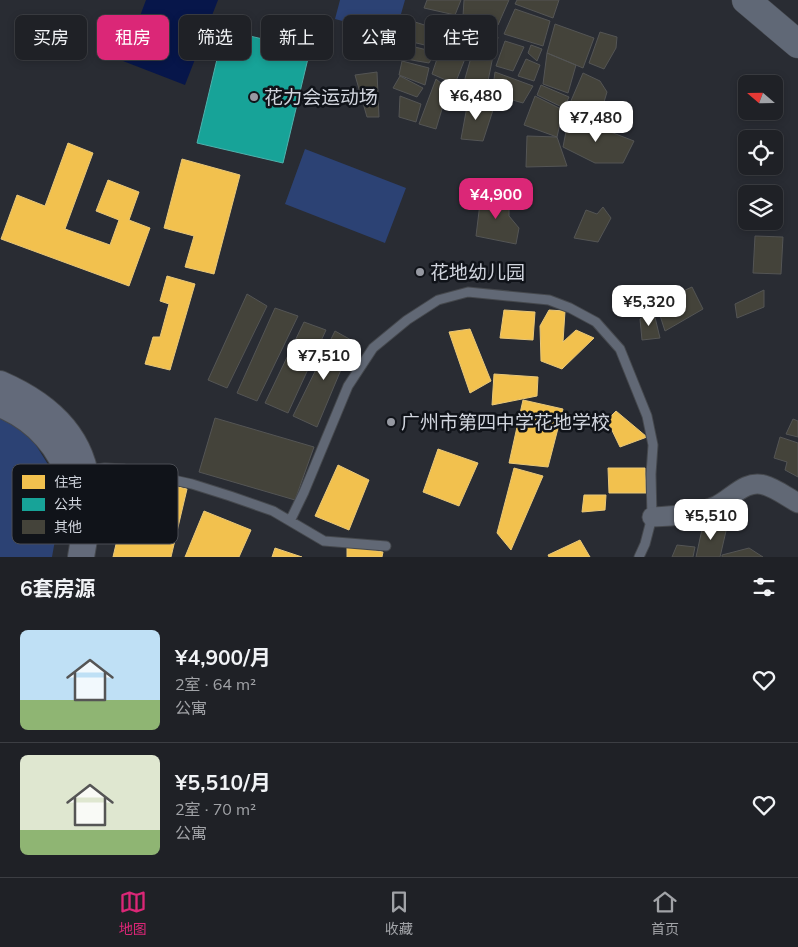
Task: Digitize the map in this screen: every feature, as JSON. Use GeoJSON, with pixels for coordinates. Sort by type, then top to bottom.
{"type":"FeatureCollection","features":[{"type":"Feature","properties":{"kind":"main road"},"geometry":{"type":"LineString","coordinates":[[746,0],[798,44]]}},
{"type":"Feature","properties":{"kind":"main road"},"geometry":{"type":"LineString","coordinates":[[0,384],[34,402],[53,416],[66,429],[83,464]]}},
{"type":"Feature","properties":{"kind":"main road"},"geometry":{"type":"LineString","coordinates":[[0,404],[30,420],[48,438],[61,456],[64,464]]}},
{"type":"Feature","properties":{"kind":"main road"},"geometry":{"type":"LineString","coordinates":[[64,557],[66,544]]}},
{"type":"Feature","properties":{"kind":"main road"},"geometry":{"type":"LineString","coordinates":[[82,557],[84,544]]}},
{"type":"Feature","properties":{"kind":"street"},"geometry":{"type":"LineString","coordinates":[[652,517],[698,513],[718,505],[748,485],[763,484],[798,503]]}},
{"type":"Feature","properties":{"kind":"lane"},"geometry":{"type":"LineString","coordinates":[[290,521],[348,386],[373,348],[407,320],[438,300],[468,292],[549,300],[570,308],[596,322],[620,349],[647,416],[653,444],[651,474],[652,517],[645,544],[639,557]]}},
{"type":"Feature","properties":{"kind":"lane"},"geometry":{"type":"LineString","coordinates":[[178,481],[273,511],[324,541],[386,546]]}},
{"type":"Feature","properties":{"kind":"shaded area"},"geometry":{"type":"Polygon","coordinates":[[[146,0],[218,0],[212,15],[179,15],[179,60],[195,60],[185,85],[123,61],[169,60],[169,15],[140,15],[146,0]]]}},
{"type":"Feature","properties":{"kind":"shaded area"},"geometry":{"type":"Polygon","coordinates":[[[340,0],[405,0],[401,15],[343,15],[343,21],[335,19],[340,0]]]}},
{"type":"Feature","properties":{"kind":"shaded area","name":"花力会运动场"},"geometry":{"type":"Polygon","coordinates":[[[305,149],[406,188],[385,243],[285,204],[305,149]]]}},
{"type":"Feature","properties":{"kind":"shaded area"},"geometry":{"type":"Polygon","coordinates":[[[0,417],[24,426],[48,464],[12,464],[12,544],[54,544],[52,557],[0,557],[0,417]]]}},
{"type":"Feature","properties":{"kind":"building: 住宅"},"geometry":{"type":"Polygon","coordinates":[[[68,143],[93,153],[65,229],[110,245],[119,220],[96,211],[108,180],[139,192],[129,220],[150,228],[129,286],[1,239],[17,195],[45,206],[68,143]]]}},
{"type":"Feature","properties":{"kind":"building: 住宅"},"geometry":{"type":"Polygon","coordinates":[[[182,159],[240,175],[214,274],[185,267],[194,236],[164,228],[182,159]]]}},
{"type":"Feature","properties":{"kind":"building: 住宅"},"geometry":{"type":"Polygon","coordinates":[[[167,276],[195,284],[170,370],[145,364],[153,337],[160,337],[169,304],[160,301],[167,276]]]}},
{"type":"Feature","properties":{"kind":"building: 住宅"},"geometry":{"type":"Polygon","coordinates":[[[504,310],[535,312],[533,340],[500,338],[504,310]]]}},
{"type":"Feature","properties":{"kind":"building: 住宅"},"geometry":{"type":"Polygon","coordinates":[[[549,310],[565,311],[563,342],[576,330],[594,338],[562,369],[541,361],[540,326],[549,310]]]}},
{"type":"Feature","properties":{"kind":"building: 住宅"},"geometry":{"type":"Polygon","coordinates":[[[470,329],[491,381],[470,393],[449,332],[470,329]]]}},
{"type":"Feature","properties":{"kind":"building: 住宅"},"geometry":{"type":"Polygon","coordinates":[[[494,374],[538,377],[537,396],[492,405],[494,374]]]}},
{"type":"Feature","properties":{"kind":"building: 住宅"},"geometry":{"type":"Polygon","coordinates":[[[523,400],[563,409],[548,467],[509,463],[523,400]]]}},
{"type":"Feature","properties":{"kind":"building: 住宅"},"geometry":{"type":"Polygon","coordinates":[[[616,411],[647,437],[620,447],[607,420],[616,411]]]}},
{"type":"Feature","properties":{"kind":"building: 住宅"},"geometry":{"type":"Polygon","coordinates":[[[438,449],[478,463],[459,506],[423,492],[438,449]]]}},
{"type":"Feature","properties":{"kind":"building: 住宅"},"geometry":{"type":"Polygon","coordinates":[[[338,465],[369,480],[349,530],[315,516],[338,465]]]}},
{"type":"Feature","properties":{"kind":"building: 住宅"},"geometry":{"type":"Polygon","coordinates":[[[514,468],[543,476],[511,550],[497,533],[514,468]]]}},
{"type":"Feature","properties":{"kind":"building: 住宅"},"geometry":{"type":"Polygon","coordinates":[[[608,468],[645,468],[646,493],[609,493],[608,468]]]}},
{"type":"Feature","properties":{"kind":"building: 住宅"},"geometry":{"type":"Polygon","coordinates":[[[178,487],[187,489],[178,527],[178,487]]]}},
{"type":"Feature","properties":{"kind":"building: 住宅"},"geometry":{"type":"Polygon","coordinates":[[[584,495],[606,495],[605,510],[582,512],[584,495]]]}},
{"type":"Feature","properties":{"kind":"building: 住宅"},"geometry":{"type":"Polygon","coordinates":[[[204,511],[251,530],[239,557],[185,557],[204,511]]]}},
{"type":"Feature","properties":{"kind":"building: 住宅"},"geometry":{"type":"Polygon","coordinates":[[[580,540],[590,557],[549,557],[548,555],[580,540]]]}},
{"type":"Feature","properties":{"kind":"building: 住宅"},"geometry":{"type":"Polygon","coordinates":[[[116,544],[174,544],[171,557],[113,557],[116,544]]]}},
{"type":"Feature","properties":{"kind":"building: 住宅"},"geometry":{"type":"Polygon","coordinates":[[[347,545],[383,552],[382,557],[347,557],[347,545]]]}},
{"type":"Feature","properties":{"kind":"building: 住宅"},"geometry":{"type":"Polygon","coordinates":[[[275,548],[302,557],[272,557],[275,548]]]}},
{"type":"Feature","properties":{"kind":"building: 公共","name":"花力会运动场"},"geometry":{"type":"Polygon","coordinates":[[[251,36],[261,39],[261,60],[308,60],[283,163],[197,143],[217,60],[251,60],[251,36]]]}},
{"type":"Feature","properties":{"kind":"building: 其他"},"geometry":{"type":"Polygon","coordinates":[[[427,0],[461,0],[455,15],[424,8],[427,0]]]}},
{"type":"Feature","properties":{"kind":"building: 其他"},"geometry":{"type":"Polygon","coordinates":[[[464,0],[509,0],[498,25],[497,15],[463,15],[464,0]]]}},
{"type":"Feature","properties":{"kind":"building: 其他"},"geometry":{"type":"Polygon","coordinates":[[[517,0],[559,0],[553,18],[515,4],[517,0]]]}},
{"type":"Feature","properties":{"kind":"building: 其他"},"geometry":{"type":"Polygon","coordinates":[[[515,9],[550,21],[543,46],[504,34],[515,9]]]}},
{"type":"Feature","properties":{"kind":"building: 其他"},"geometry":{"type":"Polygon","coordinates":[[[415,22],[425,25],[425,45],[415,43],[415,22]]]}},
{"type":"Feature","properties":{"kind":"building: 其他"},"geometry":{"type":"Polygon","coordinates":[[[555,24],[594,38],[583,68],[547,53],[555,24]]]}},
{"type":"Feature","properties":{"kind":"building: 其他"},"geometry":{"type":"Polygon","coordinates":[[[600,32],[617,37],[616,48],[604,69],[589,63],[600,32]]]}},
{"type":"Feature","properties":{"kind":"building: 其他"},"geometry":{"type":"Polygon","coordinates":[[[505,41],[524,47],[513,71],[496,66],[505,41]]]}},
{"type":"Feature","properties":{"kind":"building: 其他"},"geometry":{"type":"Polygon","coordinates":[[[531,45],[542,49],[537,61],[528,53],[531,45]]]}},
{"type":"Feature","properties":{"kind":"building: 其他"},"geometry":{"type":"Polygon","coordinates":[[[415,47],[425,50],[425,60],[431,60],[429,63],[412,60],[415,60],[415,47]]]}},
{"type":"Feature","properties":{"kind":"building: 其他"},"geometry":{"type":"Polygon","coordinates":[[[547,53],[576,65],[568,93],[543,84],[547,53]]]}},
{"type":"Feature","properties":{"kind":"building: 其他"},"geometry":{"type":"Polygon","coordinates":[[[526,59],[540,65],[534,81],[518,76],[526,59]]]}},
{"type":"Feature","properties":{"kind":"building: 其他"},"geometry":{"type":"Polygon","coordinates":[[[437,60],[464,60],[455,84],[432,74],[437,60]]]}},
{"type":"Feature","properties":{"kind":"building: 其他"},"geometry":{"type":"Polygon","coordinates":[[[470,60],[492,60],[484,101],[462,89],[470,60]]]}},
{"type":"Feature","properties":{"kind":"building: 其他"},"geometry":{"type":"Polygon","coordinates":[[[402,61],[429,68],[425,85],[399,75],[402,61]]]}},
{"type":"Feature","properties":{"kind":"building: 其他"},"geometry":{"type":"Polygon","coordinates":[[[377,72],[379,117],[367,117],[355,75],[377,72]]]}},
{"type":"Feature","properties":{"kind":"building: 其他"},"geometry":{"type":"Polygon","coordinates":[[[495,72],[533,86],[523,103],[492,94],[495,72]]]}},
{"type":"Feature","properties":{"kind":"building: 其他"},"geometry":{"type":"Polygon","coordinates":[[[583,73],[600,81],[607,92],[598,122],[567,110],[583,73]]]}},
{"type":"Feature","properties":{"kind":"building: 其他"},"geometry":{"type":"Polygon","coordinates":[[[400,76],[423,88],[417,97],[393,88],[400,76]]]}},
{"type":"Feature","properties":{"kind":"building: 其他"},"geometry":{"type":"Polygon","coordinates":[[[436,79],[448,89],[436,129],[419,124],[436,79]]]}},
{"type":"Feature","properties":{"kind":"building: 其他"},"geometry":{"type":"Polygon","coordinates":[[[541,85],[569,97],[564,108],[537,95],[541,85]]]}},
{"type":"Feature","properties":{"kind":"building: 其他"},"geometry":{"type":"Polygon","coordinates":[[[400,96],[421,104],[416,122],[399,117],[400,96]]]}},
{"type":"Feature","properties":{"kind":"building: 其他"},"geometry":{"type":"Polygon","coordinates":[[[535,96],[563,110],[557,137],[524,125],[535,96]]]}},
{"type":"Feature","properties":{"kind":"building: 其他"},"geometry":{"type":"Polygon","coordinates":[[[468,101],[494,107],[483,141],[461,139],[468,101]]]}},
{"type":"Feature","properties":{"kind":"building: 其他"},"geometry":{"type":"Polygon","coordinates":[[[569,116],[634,141],[623,163],[595,163],[563,147],[569,116]]]}},
{"type":"Feature","properties":{"kind":"building: 其他"},"geometry":{"type":"Polygon","coordinates":[[[527,136],[557,137],[567,166],[526,167],[527,136]]]}},
{"type":"Feature","properties":{"kind":"building: 其他"},"geometry":{"type":"Polygon","coordinates":[[[481,195],[509,198],[509,216],[519,228],[516,244],[476,236],[481,195]]]}},
{"type":"Feature","properties":{"kind":"building: 其他"},"geometry":{"type":"Polygon","coordinates":[[[603,207],[611,218],[598,242],[574,238],[586,210],[597,214],[603,207]]]}},
{"type":"Feature","properties":{"kind":"building: 其他"},"geometry":{"type":"Polygon","coordinates":[[[755,236],[783,237],[781,274],[753,273],[755,236]]]}},
{"type":"Feature","properties":{"kind":"building: 其他"},"geometry":{"type":"Polygon","coordinates":[[[692,287],[703,309],[665,331],[656,303],[692,287]]]}},
{"type":"Feature","properties":{"kind":"building: 其他"},"geometry":{"type":"Polygon","coordinates":[[[764,290],[764,307],[737,318],[735,304],[764,290]]]}},
{"type":"Feature","properties":{"kind":"building: 其他"},"geometry":{"type":"Polygon","coordinates":[[[247,294],[267,306],[227,388],[208,380],[247,294]]]}},
{"type":"Feature","properties":{"kind":"building: 其他"},"geometry":{"type":"Polygon","coordinates":[[[275,308],[298,316],[257,401],[237,393],[275,308]]]}},
{"type":"Feature","properties":{"kind":"building: 其他"},"geometry":{"type":"Polygon","coordinates":[[[653,309],[660,338],[642,340],[640,319],[653,309]]]}},
{"type":"Feature","properties":{"kind":"building: 其他"},"geometry":{"type":"Polygon","coordinates":[[[304,322],[326,330],[288,413],[265,403],[304,322]]]}},
{"type":"Feature","properties":{"kind":"building: 其他"},"geometry":{"type":"Polygon","coordinates":[[[335,331],[353,341],[317,427],[293,416],[335,331]]]}},
{"type":"Feature","properties":{"kind":"building: 其他"},"geometry":{"type":"Polygon","coordinates":[[[215,418],[314,447],[295,500],[199,472],[215,418]]]}},
{"type":"Feature","properties":{"kind":"building: 其他"},"geometry":{"type":"Polygon","coordinates":[[[793,419],[798,421],[798,437],[786,434],[793,419]]]}},
{"type":"Feature","properties":{"kind":"building: 其他"},"geometry":{"type":"Polygon","coordinates":[[[780,437],[798,443],[798,477],[785,470],[787,462],[774,458],[780,437]]]}},
{"type":"Feature","properties":{"kind":"building: 其他"},"geometry":{"type":"Polygon","coordinates":[[[704,520],[726,531],[720,557],[696,557],[704,520]]]}},
{"type":"Feature","properties":{"kind":"building: 其他"},"geometry":{"type":"Polygon","coordinates":[[[677,545],[695,547],[693,557],[672,557],[677,545]]]}},
{"type":"Feature","properties":{"kind":"building: 其他"},"geometry":{"type":"Polygon","coordinates":[[[749,548],[763,557],[722,557],[722,555],[749,548]]]}},
{"type":"Feature","properties":{"kind":"place","name":"花力会运动场"},"geometry":{"type":"Point","coordinates":[254,97]}},
{"type":"Feature","properties":{"kind":"place","name":"花地幼儿园"},"geometry":{"type":"Point","coordinates":[420,272]}},
{"type":"Feature","properties":{"kind":"place","name":"广州市第四中学花地学校"},"geometry":{"type":"Point","coordinates":[391,422]}}]}
